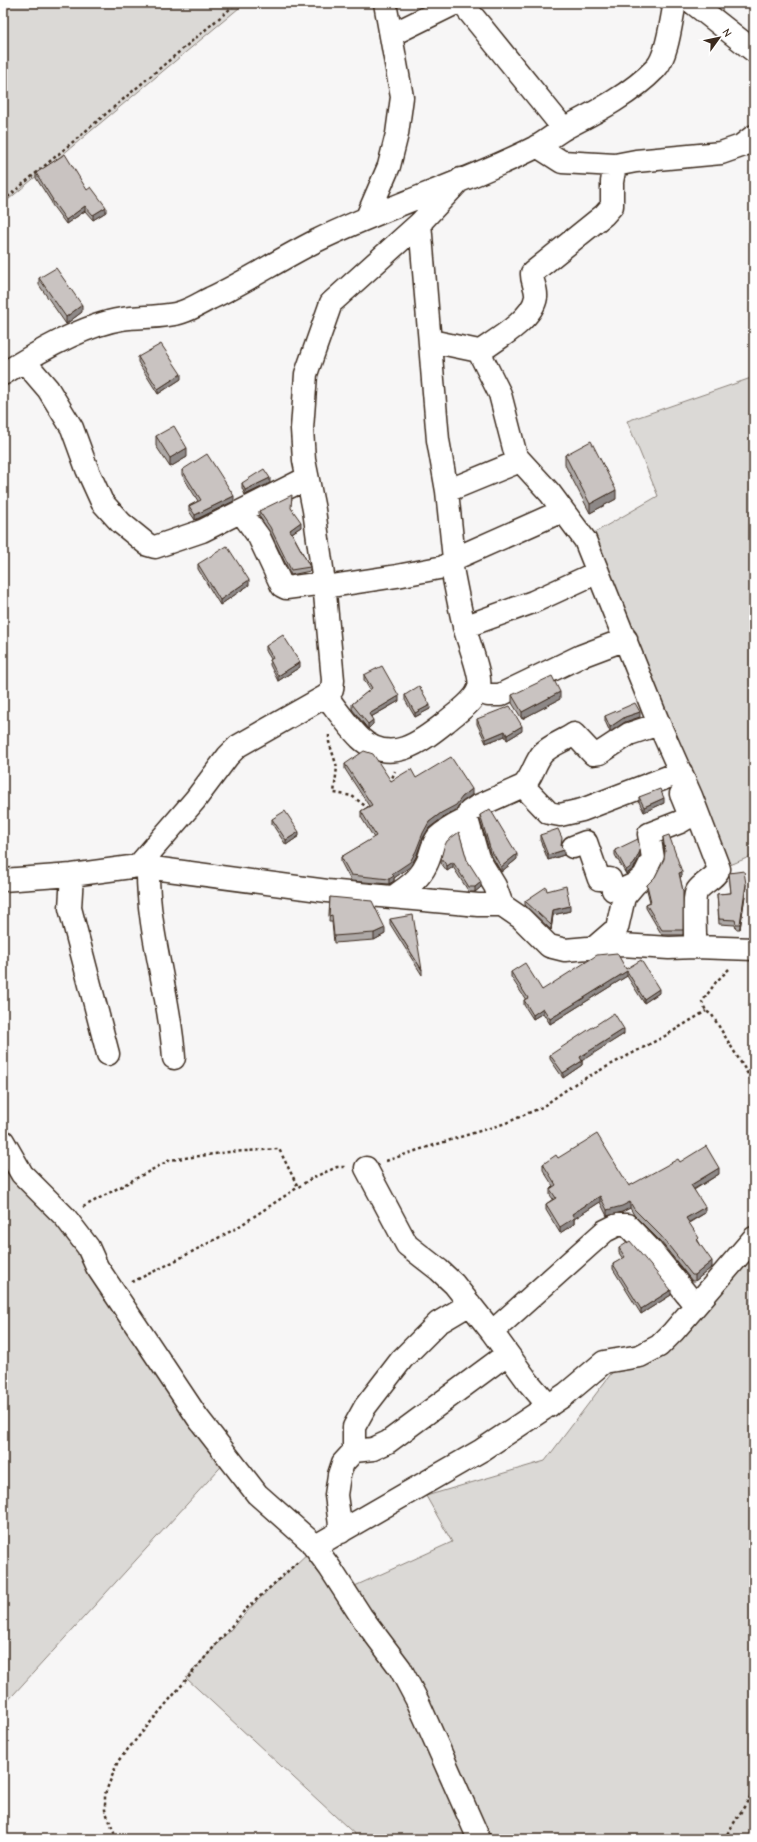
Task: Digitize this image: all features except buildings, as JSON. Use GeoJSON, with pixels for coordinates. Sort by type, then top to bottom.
{"type":"FeatureCollection","features":[{"type":"Feature","properties":{"kind":"street"},"geometry":{"type":"LineString","coordinates":[[367,217],[389,166],[397,134],[402,98],[385,3]]}},
{"type":"Feature","properties":{"kind":"street"},"geometry":{"type":"LineString","coordinates":[[391,35],[456,3]]}},
{"type":"Feature","properties":{"kind":"street"},"geometry":{"type":"LineString","coordinates":[[462,3],[564,128]]}},
{"type":"Feature","properties":{"kind":"street"},"geometry":{"type":"LineString","coordinates":[[3,374],[44,349],[89,329],[120,319],[181,313],[246,281],[266,268],[315,241],[367,217],[413,201],[538,146],[564,128],[590,116],[620,97],[658,66],[663,57],[675,3]]}},
{"type":"Feature","properties":{"kind":"street"},"geometry":{"type":"LineString","coordinates":[[694,3],[754,51]]}},
{"type":"Feature","properties":{"kind":"street"},"geometry":{"type":"LineString","coordinates":[[538,146],[562,162],[615,165],[636,161],[721,153],[741,146],[754,136]]}},
{"type":"Feature","properties":{"kind":"street"},"geometry":{"type":"LineString","coordinates":[[479,352],[522,320],[532,307],[536,298],[536,290],[532,273],[604,215],[612,206],[612,182],[615,165]]}},
{"type":"Feature","properties":{"kind":"street"},"geometry":{"type":"LineString","coordinates":[[143,867],[228,756],[238,746],[329,700],[333,680],[325,585],[314,510],[307,478],[302,429],[306,374],[331,303],[420,223],[461,179]]}},
{"type":"Feature","properties":{"kind":"street"},"geometry":{"type":"LineString","coordinates":[[329,700],[360,738],[372,746],[389,751],[404,749],[426,738],[469,702],[478,691],[480,681],[464,626],[452,561],[447,492],[438,440],[431,341],[420,223]]}},
{"type":"Feature","properties":{"kind":"street"},"geometry":{"type":"LineString","coordinates":[[431,341],[479,352],[500,394],[516,456],[550,493],[585,540],[719,869],[716,874],[697,891],[694,900],[696,934],[695,947]]}},
{"type":"Feature","properties":{"kind":"street"},"geometry":{"type":"LineString","coordinates":[[24,361],[48,389],[72,428],[87,469],[102,502],[121,523],[148,545],[155,548],[202,532],[263,499],[307,478]]}},
{"type":"Feature","properties":{"kind":"street"},"geometry":{"type":"LineString","coordinates":[[447,492],[520,461]]}},
{"type":"Feature","properties":{"kind":"street"},"geometry":{"type":"LineString","coordinates":[[241,512],[259,537],[282,586],[286,588],[325,585],[397,576],[444,567],[452,561],[562,511]]}},
{"type":"Feature","properties":{"kind":"street"},"geometry":{"type":"LineString","coordinates":[[464,626],[533,602],[598,572]]}},
{"type":"Feature","properties":{"kind":"street"},"geometry":{"type":"LineString","coordinates":[[478,691],[488,695],[500,695],[580,656],[626,639]]}},
{"type":"Feature","properties":{"kind":"street"},"geometry":{"type":"LineString","coordinates":[[502,905],[495,886],[478,858],[467,819],[469,812],[478,806],[522,786],[527,782],[542,755],[549,748],[574,734],[593,754],[600,753],[629,734],[659,724]]}},
{"type":"Feature","properties":{"kind":"street"},"geometry":{"type":"LineString","coordinates":[[522,786],[549,813],[560,815],[582,810],[680,772]]}},
{"type":"Feature","properties":{"kind":"street"},"geometry":{"type":"LineString","coordinates":[[595,947],[617,928],[624,897],[644,876],[653,858],[649,834],[680,822],[690,816],[677,782],[680,772]]}},
{"type":"Feature","properties":{"kind":"street"},"geometry":{"type":"LineString","coordinates":[[393,897],[413,883],[427,865],[429,854],[437,838],[451,827],[467,819]]}},
{"type":"Feature","properties":{"kind":"street"},"geometry":{"type":"LineString","coordinates":[[572,847],[586,842],[599,879],[610,879],[613,890],[624,889],[635,884]]}},
{"type":"Feature","properties":{"kind":"street"},"geometry":{"type":"LineString","coordinates":[[143,867],[148,886],[152,917],[172,1028],[174,1058]]}},
{"type":"Feature","properties":{"kind":"street"},"geometry":{"type":"LineString","coordinates":[[3,880],[72,875],[143,867],[327,892],[478,905],[502,905],[521,918],[549,946],[565,950],[622,945],[669,948],[695,947],[752,949]]}},
{"type":"Feature","properties":{"kind":"street"},"geometry":{"type":"LineString","coordinates":[[72,875],[70,908],[108,1054]]}},
{"type":"Feature","properties":{"kind":"street"},"geometry":{"type":"LineString","coordinates":[[3,1141],[22,1174],[65,1217],[88,1247],[97,1267],[114,1290],[185,1401],[243,1477],[264,1501],[310,1541],[330,1568],[361,1616],[400,1668],[418,1702],[479,1839]]}},
{"type":"Feature","properties":{"kind":"street"},"geometry":{"type":"LineString","coordinates":[[366,1168],[407,1245],[454,1284],[492,1332],[529,1383],[550,1406]]}},
{"type":"Feature","properties":{"kind":"street"},"geometry":{"type":"LineString","coordinates":[[492,1332],[605,1231],[617,1226],[627,1225],[651,1250],[695,1305]]}},
{"type":"Feature","properties":{"kind":"street"},"geometry":{"type":"LineString","coordinates":[[314,1547],[482,1450],[550,1406],[604,1362],[640,1356],[659,1346],[673,1332],[754,1238]]}},
{"type":"Feature","properties":{"kind":"street"},"geometry":{"type":"LineString","coordinates":[[354,1451],[354,1427],[365,1407],[402,1359],[438,1323],[470,1304]]}},
{"type":"Feature","properties":{"kind":"street"},"geometry":{"type":"LineString","coordinates":[[341,1532],[336,1495],[337,1488],[343,1463],[354,1451],[373,1449],[388,1442],[507,1354]]}},
{"type":"Feature","properties":{"kind":"path"},"geometry":{"type":"LineString","coordinates":[[3,201],[237,3]]}},
{"type":"Feature","properties":{"kind":"path"},"geometry":{"type":"LineString","coordinates":[[329,700],[328,742],[336,767],[334,793],[352,796],[368,808],[374,803]]}},
{"type":"Feature","properties":{"kind":"path"},"geometry":{"type":"LineString","coordinates":[[389,786],[404,749]]}},
{"type":"Feature","properties":{"kind":"path"},"geometry":{"type":"LineString","coordinates":[[754,854],[754,868]]}},
{"type":"Feature","properties":{"kind":"path"},"geometry":{"type":"LineString","coordinates":[[754,908],[752,949],[716,982],[702,1002],[706,1011],[712,1015],[754,1084]]}},
{"type":"Feature","properties":{"kind":"path"},"geometry":{"type":"LineString","coordinates":[[114,1290],[167,1265],[234,1229],[312,1178],[337,1167],[366,1168],[418,1150],[506,1123],[542,1107],[576,1083],[665,1036],[706,1011]]}},
{"type":"Feature","properties":{"kind":"path"},"geometry":{"type":"LineString","coordinates":[[65,1217],[170,1160],[229,1152],[279,1149],[298,1187]]}},
{"type":"Feature","properties":{"kind":"path"},"geometry":{"type":"LineString","coordinates":[[118,1839],[105,1810],[105,1794],[118,1762],[245,1610],[314,1547]]}},
{"type":"Feature","properties":{"kind":"path"},"geometry":{"type":"LineString","coordinates":[[724,1839],[754,1791]]}},
{"type":"Feature","properties":{"kind":"shaded area"},"geometry":{"type":"Polygon","coordinates":[[[3,3],[245,3],[3,204],[3,3]]]}},
{"type":"Feature","properties":{"kind":"shaded area"},"geometry":{"type":"Polygon","coordinates":[[[754,377],[754,855],[723,868],[592,534],[658,496],[627,421],[754,377]]]}},
{"type":"Feature","properties":{"kind":"shaded area"},"geometry":{"type":"Polygon","coordinates":[[[8,1170],[62,1217],[228,1459],[3,1706],[3,1176],[8,1170]]]}},
{"type":"Feature","properties":{"kind":"shaded area"},"geometry":{"type":"Polygon","coordinates":[[[754,1229],[754,1839],[360,1839],[186,1678],[255,1603],[312,1549],[346,1590],[452,1542],[426,1496],[545,1461],[617,1366],[659,1340],[754,1229]]]}}]}
